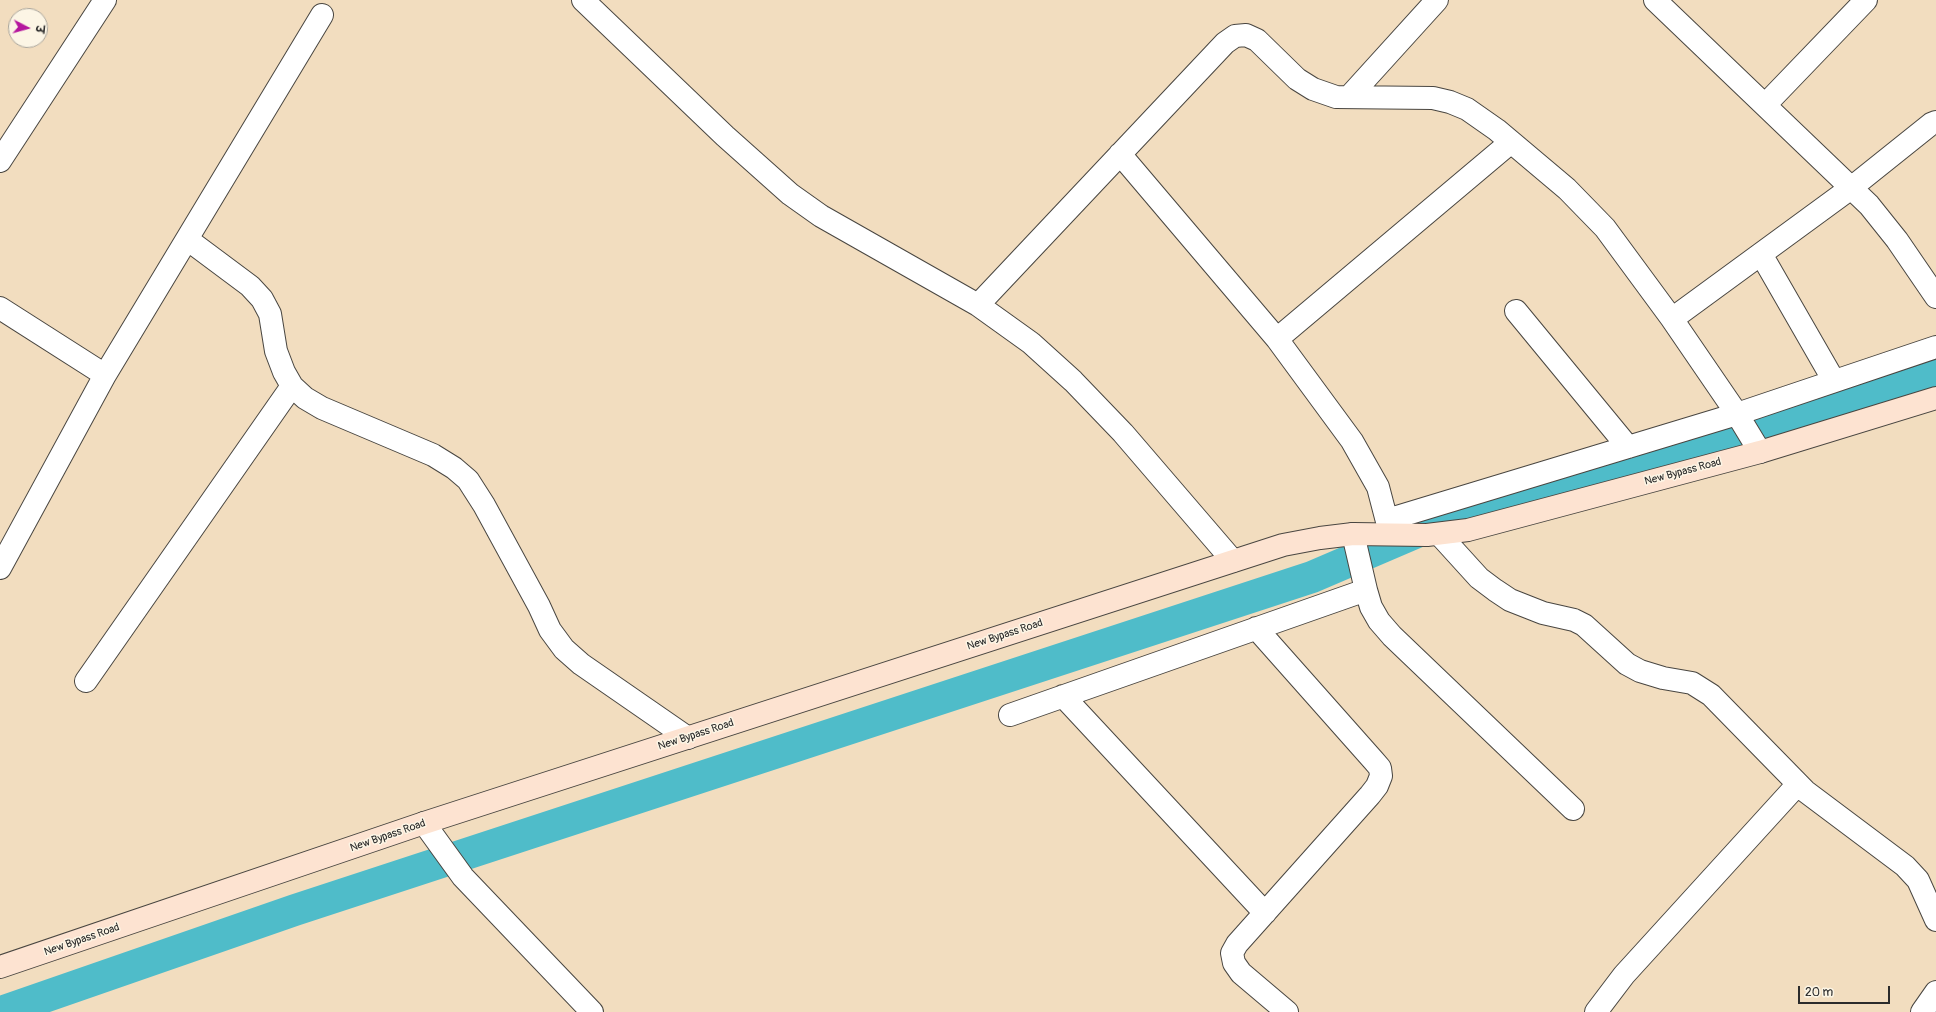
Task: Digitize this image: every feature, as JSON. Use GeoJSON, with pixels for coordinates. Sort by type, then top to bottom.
{"type":"FeatureCollection","features":[{"type":"Feature","properties":{"kind":"main road","name":"New Bypass Road"},"geometry":{"type":"LineString","coordinates":[[0,967],[424,823],[1283,546],[1320,538],[1360,563],[1392,529],[1433,535],[1468,530],[1748,431],[1936,398]]}},
{"type":"Feature","properties":{"kind":"street"},"geometry":{"type":"LineString","coordinates":[[0,161],[105,0]]}},
{"type":"Feature","properties":{"kind":"street"},"geometry":{"type":"LineString","coordinates":[[583,0],[725,136],[790,194],[821,216],[978,305],[1031,343],[1073,381],[1123,433],[1233,561]]}},
{"type":"Feature","properties":{"kind":"street"},"geometry":{"type":"LineString","coordinates":[[1350,97],[1437,0]]}},
{"type":"Feature","properties":{"kind":"street"},"geometry":{"type":"LineString","coordinates":[[1655,0],[1869,205],[1897,240],[1936,297]]}},
{"type":"Feature","properties":{"kind":"street"},"geometry":{"type":"LineString","coordinates":[[1766,105],[1866,0]]}},
{"type":"Feature","properties":{"kind":"street"},"geometry":{"type":"LineString","coordinates":[[0,568],[105,375],[322,15]]}},
{"type":"Feature","properties":{"kind":"street"},"geometry":{"type":"LineString","coordinates":[[978,305],[1225,43],[1235,36],[1246,35],[1257,40],[1297,79],[1313,89],[1336,97],[1433,98],[1450,102],[1468,109],[1511,142],[1567,189],[1604,228],[1672,319],[1748,431]]}},
{"type":"Feature","properties":{"kind":"street"},"geometry":{"type":"LineString","coordinates":[[1672,319],[1851,188],[1931,124],[1936,122]]}},
{"type":"Feature","properties":{"kind":"street"},"geometry":{"type":"LineString","coordinates":[[1277,339],[1511,142]]}},
{"type":"Feature","properties":{"kind":"street"},"geometry":{"type":"LineString","coordinates":[[1120,154],[1277,339],[1348,436],[1369,468],[1378,487],[1392,529],[1628,447],[1748,431],[1834,381],[1936,347]]}},
{"type":"Feature","properties":{"kind":"street"},"geometry":{"type":"LineString","coordinates":[[187,240],[250,286],[262,299],[270,314],[276,351],[284,372],[292,386],[305,398],[322,408],[433,455],[454,468],[468,480],[484,505],[539,606],[550,630],[564,649],[582,664],[688,738]]}},
{"type":"Feature","properties":{"kind":"street"},"geometry":{"type":"LineString","coordinates":[[1761,254],[1834,381]]}},
{"type":"Feature","properties":{"kind":"street"},"geometry":{"type":"LineString","coordinates":[[0,308],[105,375]]}},
{"type":"Feature","properties":{"kind":"street"},"geometry":{"type":"LineString","coordinates":[[1516,311],[1628,447]]}},
{"type":"Feature","properties":{"kind":"street"},"geometry":{"type":"LineString","coordinates":[[86,681],[292,386]]}},
{"type":"Feature","properties":{"kind":"street"},"geometry":{"type":"LineString","coordinates":[[1433,535],[1479,578],[1505,597],[1543,613],[1574,620],[1584,624],[1627,664],[1640,671],[1657,677],[1692,683],[1711,695],[1798,784],[1818,802],[1905,866],[1918,880],[1936,920]]}},
{"type":"Feature","properties":{"kind":"street"},"geometry":{"type":"LineString","coordinates":[[1010,715],[1256,628],[1360,563],[1371,607],[1379,621],[1392,636],[1573,809]]}},
{"type":"Feature","properties":{"kind":"street"},"geometry":{"type":"LineString","coordinates":[[1256,628],[1374,760],[1380,768],[1382,776],[1370,795],[1237,944],[1232,953],[1234,963],[1241,973],[1287,1012]]}},
{"type":"Feature","properties":{"kind":"street"},"geometry":{"type":"LineString","coordinates":[[1063,696],[1265,913]]}},
{"type":"Feature","properties":{"kind":"street"},"geometry":{"type":"LineString","coordinates":[[1596,1012],[1634,964],[1798,784]]}},
{"type":"Feature","properties":{"kind":"street"},"geometry":{"type":"LineString","coordinates":[[424,823],[462,877],[541,956],[592,1012]]}},
{"type":"Feature","properties":{"kind":"street"},"geometry":{"type":"LineString","coordinates":[[1922,1012],[1936,992]]}},
{"type":"Feature","properties":{"kind":"waterway"},"geometry":{"type":"LineString","coordinates":[[1,1012],[295,910],[1312,577],[1445,520],[1842,402],[1936,372]]}}]}
